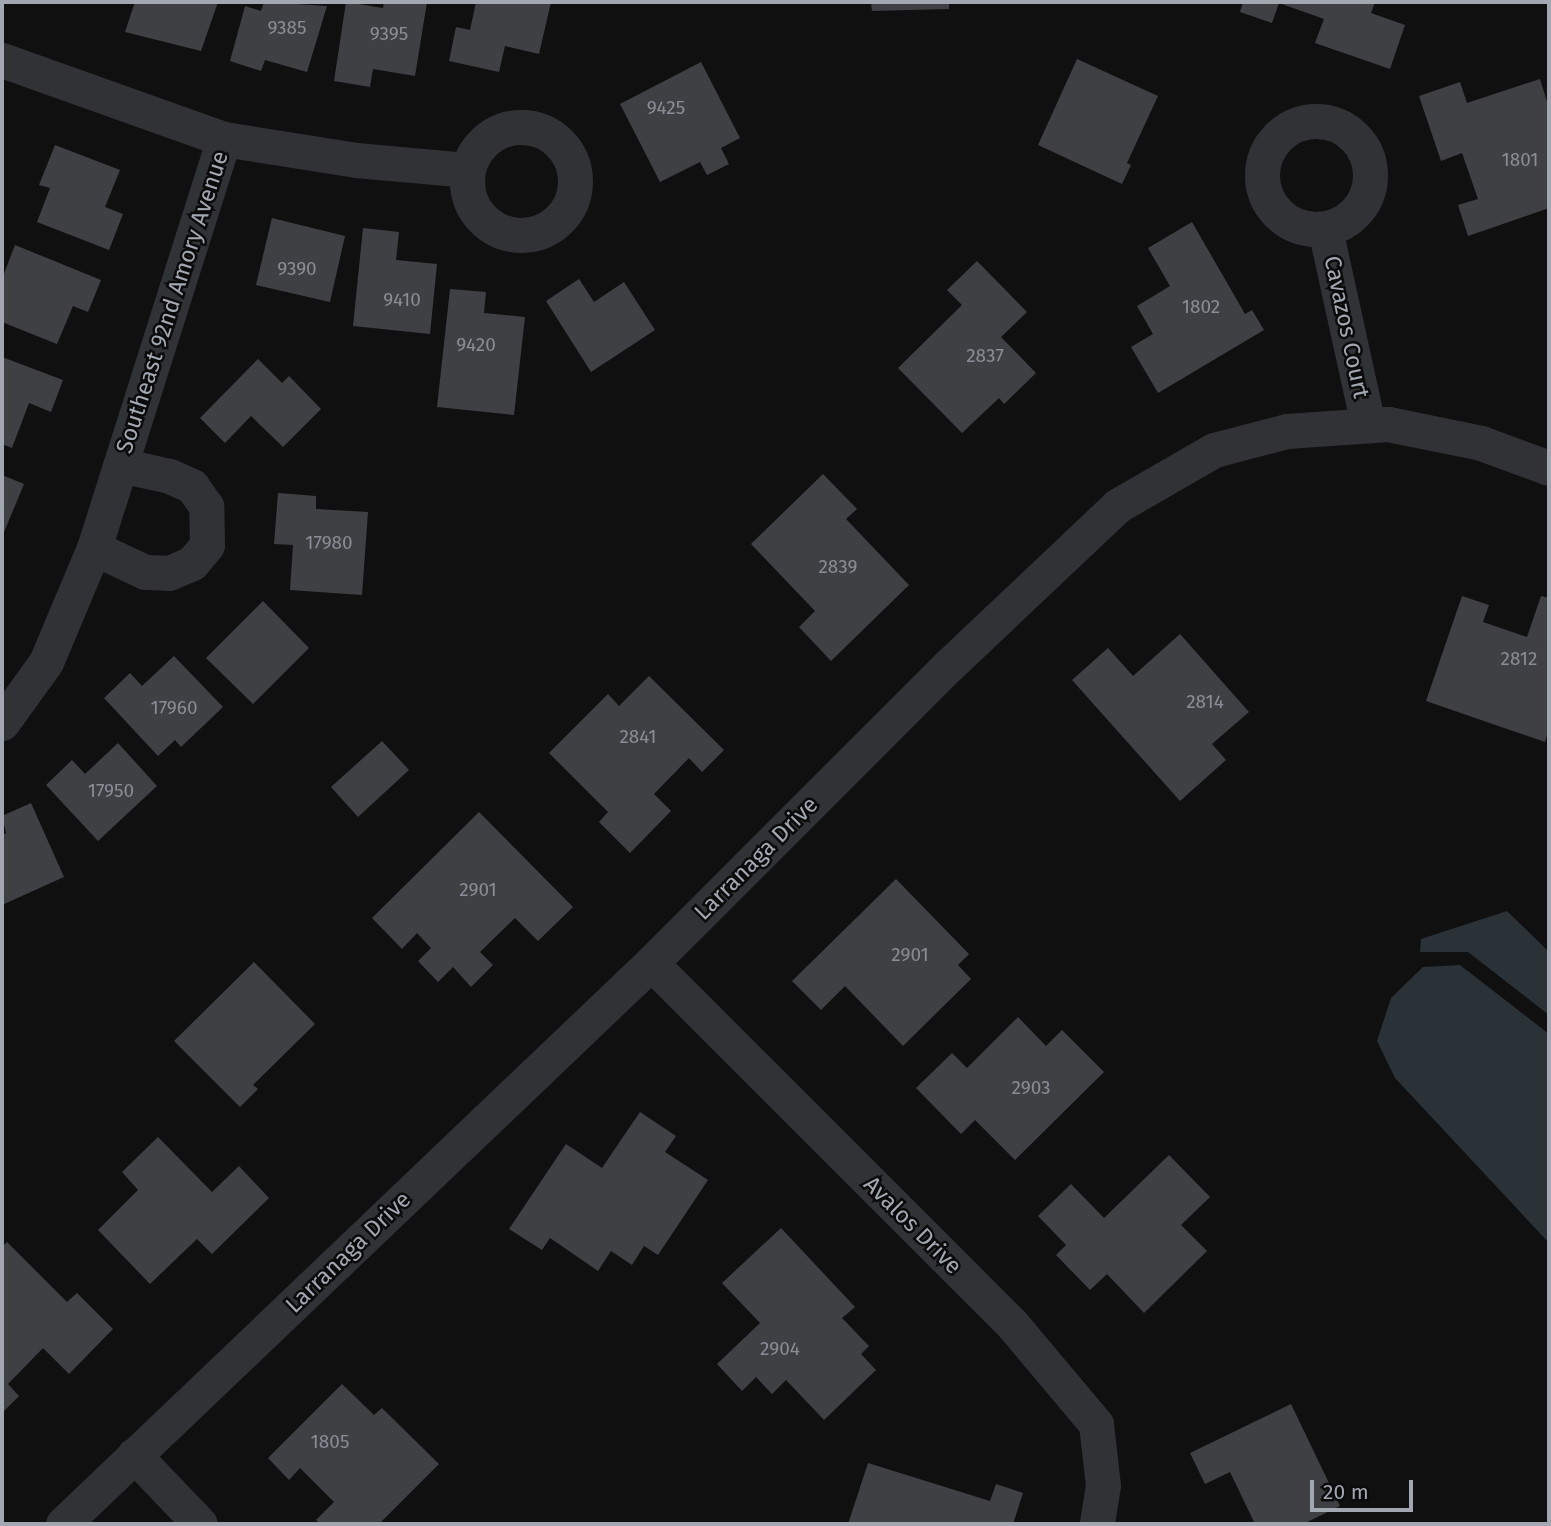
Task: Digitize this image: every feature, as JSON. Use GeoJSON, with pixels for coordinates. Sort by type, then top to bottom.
{"type":"FeatureCollection","features":[{"type":"Feature","properties":{"kind":"street"},"geometry":{"type":"LineString","coordinates":[[2,60],[224,139],[356,160],[467,170]]}},
{"type":"Feature","properties":{"kind":"street","name":"Southeast 92nd Amory Avenue"},"geometry":{"type":"LineString","coordinates":[[2,723],[46,662],[94,548],[224,139]]}},
{"type":"Feature","properties":{"kind":"street","name":"Cavazos Court"},"geometry":{"type":"LineString","coordinates":[[1325,229],[1368,425]]}},
{"type":"Feature","properties":{"kind":"street","name":"Larranaga Drive"},"geometry":{"type":"LineString","coordinates":[[63,1524],[651,963],[947,667],[1117,506],[1214,450],[1287,431],[1388,424],[1481,443],[1549,468]]}},
{"type":"Feature","properties":{"kind":"street","name":"Southeast 92nd Amory Avenue"},"geometry":{"type":"LineString","coordinates":[[94,548],[145,572],[169,573],[192,563],[207,545],[211,530],[206,506],[192,486],[170,475],[120,465]]}},
{"type":"Feature","properties":{"kind":"street","name":"Avalos Drive"},"geometry":{"type":"LineString","coordinates":[[651,963],[1012,1324],[1096,1424],[1103,1485],[1097,1524]]}},
{"type":"Feature","properties":{"kind":"street"},"geometry":{"type":"LineString","coordinates":[[134,1455],[200,1524]]}},
{"type":"Feature","properties":{"kind":"shaded area"},"geometry":{"type":"Polygon","coordinates":[[[1507,911],[1549,952],[1549,1015],[1468,952],[1420,952],[1421,939],[1507,911]]]}},
{"type":"Feature","properties":{"kind":"shaded area"},"geometry":{"type":"Polygon","coordinates":[[[1460,965],[1549,1034],[1549,1243],[1395,1078],[1377,1041],[1391,998],[1423,967],[1460,965]]]}},
{"type":"Feature","properties":{"kind":"building"},"geometry":{"type":"Polygon","coordinates":[[[135,2],[218,2],[201,51],[125,32],[135,2]]]}},
{"type":"Feature","properties":{"kind":"building"},"geometry":{"type":"Polygon","coordinates":[[[264,2],[327,6],[307,72],[265,60],[261,71],[230,61],[245,6],[261,11],[264,2]]]}},
{"type":"Feature","properties":{"kind":"building"},"geometry":{"type":"Polygon","coordinates":[[[346,2],[383,8],[384,2],[427,2],[415,76],[373,69],[370,87],[334,81],[346,2]]]}},
{"type":"Feature","properties":{"kind":"building"},"geometry":{"type":"Polygon","coordinates":[[[476,2],[551,2],[539,54],[505,46],[499,72],[449,61],[456,27],[470,30],[476,2]]]}},
{"type":"Feature","properties":{"kind":"building"},"geometry":{"type":"Polygon","coordinates":[[[871,2],[949,2],[949,9],[872,11],[871,2]]]}},
{"type":"Feature","properties":{"kind":"building"},"geometry":{"type":"Polygon","coordinates":[[[1243,2],[1375,2],[1371,13],[1405,25],[1390,69],[1315,43],[1324,19],[1279,3],[1272,23],[1240,12],[1243,2]]]}},
{"type":"Feature","properties":{"kind":"building"},"geometry":{"type":"Polygon","coordinates":[[[1077,59],[1158,96],[1127,163],[1131,165],[1122,184],[1038,145],[1077,59]]]}},
{"type":"Feature","properties":{"kind":"building"},"geometry":{"type":"Polygon","coordinates":[[[701,62],[740,138],[721,148],[729,164],[707,175],[700,162],[660,182],[620,104],[701,62]]]}},
{"type":"Feature","properties":{"kind":"building"},"geometry":{"type":"Polygon","coordinates":[[[1540,79],[1549,108],[1549,208],[1468,236],[1458,205],[1478,199],[1462,153],[1441,161],[1419,96],[1460,82],[1467,103],[1540,79]]]}},
{"type":"Feature","properties":{"kind":"building"},"geometry":{"type":"Polygon","coordinates":[[[55,145],[120,170],[105,207],[123,214],[109,250],[37,222],[50,188],[39,185],[55,145]]]}},
{"type":"Feature","properties":{"kind":"building"},"geometry":{"type":"Polygon","coordinates":[[[272,218],[345,236],[330,302],[256,285],[272,218]]]}},
{"type":"Feature","properties":{"kind":"building"},"geometry":{"type":"Polygon","coordinates":[[[1192,222],[1245,314],[1252,310],[1264,330],[1158,393],[1131,347],[1153,334],[1137,306],[1170,286],[1148,248],[1192,222]]]}},
{"type":"Feature","properties":{"kind":"building"},"geometry":{"type":"Polygon","coordinates":[[[363,228],[399,232],[396,260],[437,264],[430,334],[353,326],[363,228]]]}},
{"type":"Feature","properties":{"kind":"building"},"geometry":{"type":"Polygon","coordinates":[[[15,245],[101,280],[88,312],[73,306],[57,344],[2,322],[2,279],[15,245]]]}},
{"type":"Feature","properties":{"kind":"building"},"geometry":{"type":"Polygon","coordinates":[[[977,261],[1027,312],[1001,337],[1036,373],[1004,404],[999,398],[962,433],[898,368],[962,305],[947,290],[977,261]]]}},
{"type":"Feature","properties":{"kind":"building"},"geometry":{"type":"Polygon","coordinates":[[[579,279],[594,302],[624,282],[655,330],[591,372],[546,301],[579,279]]]}},
{"type":"Feature","properties":{"kind":"building"},"geometry":{"type":"Polygon","coordinates":[[[450,289],[486,292],[484,313],[525,317],[514,415],[437,407],[450,289]]]}},
{"type":"Feature","properties":{"kind":"building"},"geometry":{"type":"Polygon","coordinates":[[[2,357],[63,380],[51,412],[29,403],[12,448],[2,444],[2,357]]]}},
{"type":"Feature","properties":{"kind":"building"},"geometry":{"type":"Polygon","coordinates":[[[258,359],[282,383],[289,376],[321,409],[283,447],[251,416],[225,443],[200,418],[258,359]]]}},
{"type":"Feature","properties":{"kind":"building"},"geometry":{"type":"Polygon","coordinates":[[[823,474],[857,509],[846,519],[909,585],[831,661],[799,627],[815,611],[751,544],[823,474]]]}},
{"type":"Feature","properties":{"kind":"building"},"geometry":{"type":"Polygon","coordinates":[[[2,475],[24,484],[2,537],[2,475]]]}},
{"type":"Feature","properties":{"kind":"building"},"geometry":{"type":"Polygon","coordinates":[[[278,493],[316,496],[316,509],[368,512],[362,595],[290,590],[293,545],[274,544],[278,493]]]}},
{"type":"Feature","properties":{"kind":"building"},"geometry":{"type":"Polygon","coordinates":[[[1462,596],[1489,605],[1483,622],[1527,637],[1541,596],[1549,598],[1549,729],[1545,742],[1426,701],[1462,596]]]}},
{"type":"Feature","properties":{"kind":"building"},"geometry":{"type":"Polygon","coordinates":[[[263,601],[309,648],[253,704],[206,658],[263,601]]]}},
{"type":"Feature","properties":{"kind":"building"},"geometry":{"type":"Polygon","coordinates":[[[1180,634],[1249,712],[1212,744],[1226,760],[1180,801],[1072,680],[1108,648],[1133,676],[1180,634]]]}},
{"type":"Feature","properties":{"kind":"building"},"geometry":{"type":"Polygon","coordinates":[[[174,656],[223,707],[181,747],[175,740],[158,756],[104,698],[130,673],[142,686],[174,656]]]}},
{"type":"Feature","properties":{"kind":"building"},"geometry":{"type":"Polygon","coordinates":[[[649,676],[724,750],[702,772],[689,758],[654,794],[671,811],[630,853],[599,822],[608,812],[549,753],[608,694],[619,706],[649,676]]]}},
{"type":"Feature","properties":{"kind":"building"},"geometry":{"type":"Polygon","coordinates":[[[382,741],[409,770],[358,817],[331,787],[382,741]]]}},
{"type":"Feature","properties":{"kind":"building"},"geometry":{"type":"Polygon","coordinates":[[[118,743],[157,786],[98,841],[46,785],[72,760],[85,774],[118,743]]]}},
{"type":"Feature","properties":{"kind":"building"},"geometry":{"type":"Polygon","coordinates":[[[31,803],[64,877],[2,905],[2,835],[6,833],[2,816],[31,803]]]}},
{"type":"Feature","properties":{"kind":"building"},"geometry":{"type":"Polygon","coordinates":[[[479,812],[573,907],[538,941],[515,918],[480,952],[493,965],[471,987],[453,967],[438,982],[418,961],[431,948],[417,933],[402,949],[372,918],[479,812]]]}},
{"type":"Feature","properties":{"kind":"building"},"geometry":{"type":"Polygon","coordinates":[[[896,879],[969,954],[958,965],[971,979],[903,1046],[845,986],[821,1010],[792,981],[896,879]]]}},
{"type":"Feature","properties":{"kind":"building"},"geometry":{"type":"Polygon","coordinates":[[[254,962],[315,1024],[253,1085],[258,1089],[240,1107],[174,1041],[254,962]]]}},
{"type":"Feature","properties":{"kind":"building"},"geometry":{"type":"Polygon","coordinates":[[[1018,1017],[1046,1046],[1062,1030],[1104,1072],[1015,1160],[975,1120],[961,1134],[916,1088],[952,1053],[967,1068],[1018,1017]]]}},
{"type":"Feature","properties":{"kind":"building"},"geometry":{"type":"Polygon","coordinates":[[[640,1112],[676,1136],[665,1152],[708,1180],[658,1255],[644,1246],[632,1265],[611,1251],[598,1271],[550,1238],[542,1250],[509,1229],[566,1144],[602,1168],[640,1112]]]}},
{"type":"Feature","properties":{"kind":"building"},"geometry":{"type":"Polygon","coordinates":[[[158,1137],[212,1192],[239,1166],[269,1198],[212,1254],[197,1239],[150,1284],[98,1230],[138,1190],[122,1172],[158,1137]]]}},
{"type":"Feature","properties":{"kind":"building"},"geometry":{"type":"Polygon","coordinates":[[[1169,1155],[1210,1197],[1181,1225],[1207,1251],[1144,1313],[1107,1274],[1090,1290],[1056,1255],[1066,1245],[1038,1216],[1071,1184],[1104,1218],[1169,1155]]]}},
{"type":"Feature","properties":{"kind":"building"},"geometry":{"type":"Polygon","coordinates":[[[781,1228],[855,1307],[842,1318],[869,1346],[861,1354],[876,1370],[824,1420],[786,1380],[772,1394],[756,1377],[742,1391],[717,1364],[760,1323],[722,1283],[781,1228]]]}},
{"type":"Feature","properties":{"kind":"building"},"geometry":{"type":"Polygon","coordinates":[[[7,1242],[67,1302],[77,1293],[113,1329],[69,1374],[43,1348],[8,1384],[19,1396],[2,1413],[2,1247],[7,1242]]]}},
{"type":"Feature","properties":{"kind":"building"},"geometry":{"type":"Polygon","coordinates":[[[342,1384],[374,1415],[382,1408],[439,1464],[379,1524],[320,1524],[316,1520],[334,1502],[300,1468],[289,1480],[268,1458],[342,1384]]]}},
{"type":"Feature","properties":{"kind":"building"},"geometry":{"type":"Polygon","coordinates":[[[1291,1404],[1340,1506],[1303,1524],[1255,1524],[1230,1472],[1205,1484],[1190,1453],[1291,1404]]]}},
{"type":"Feature","properties":{"kind":"building"},"geometry":{"type":"Polygon","coordinates":[[[868,1463],[990,1501],[996,1484],[1023,1493],[1013,1524],[848,1524],[868,1463]]]}}]}
